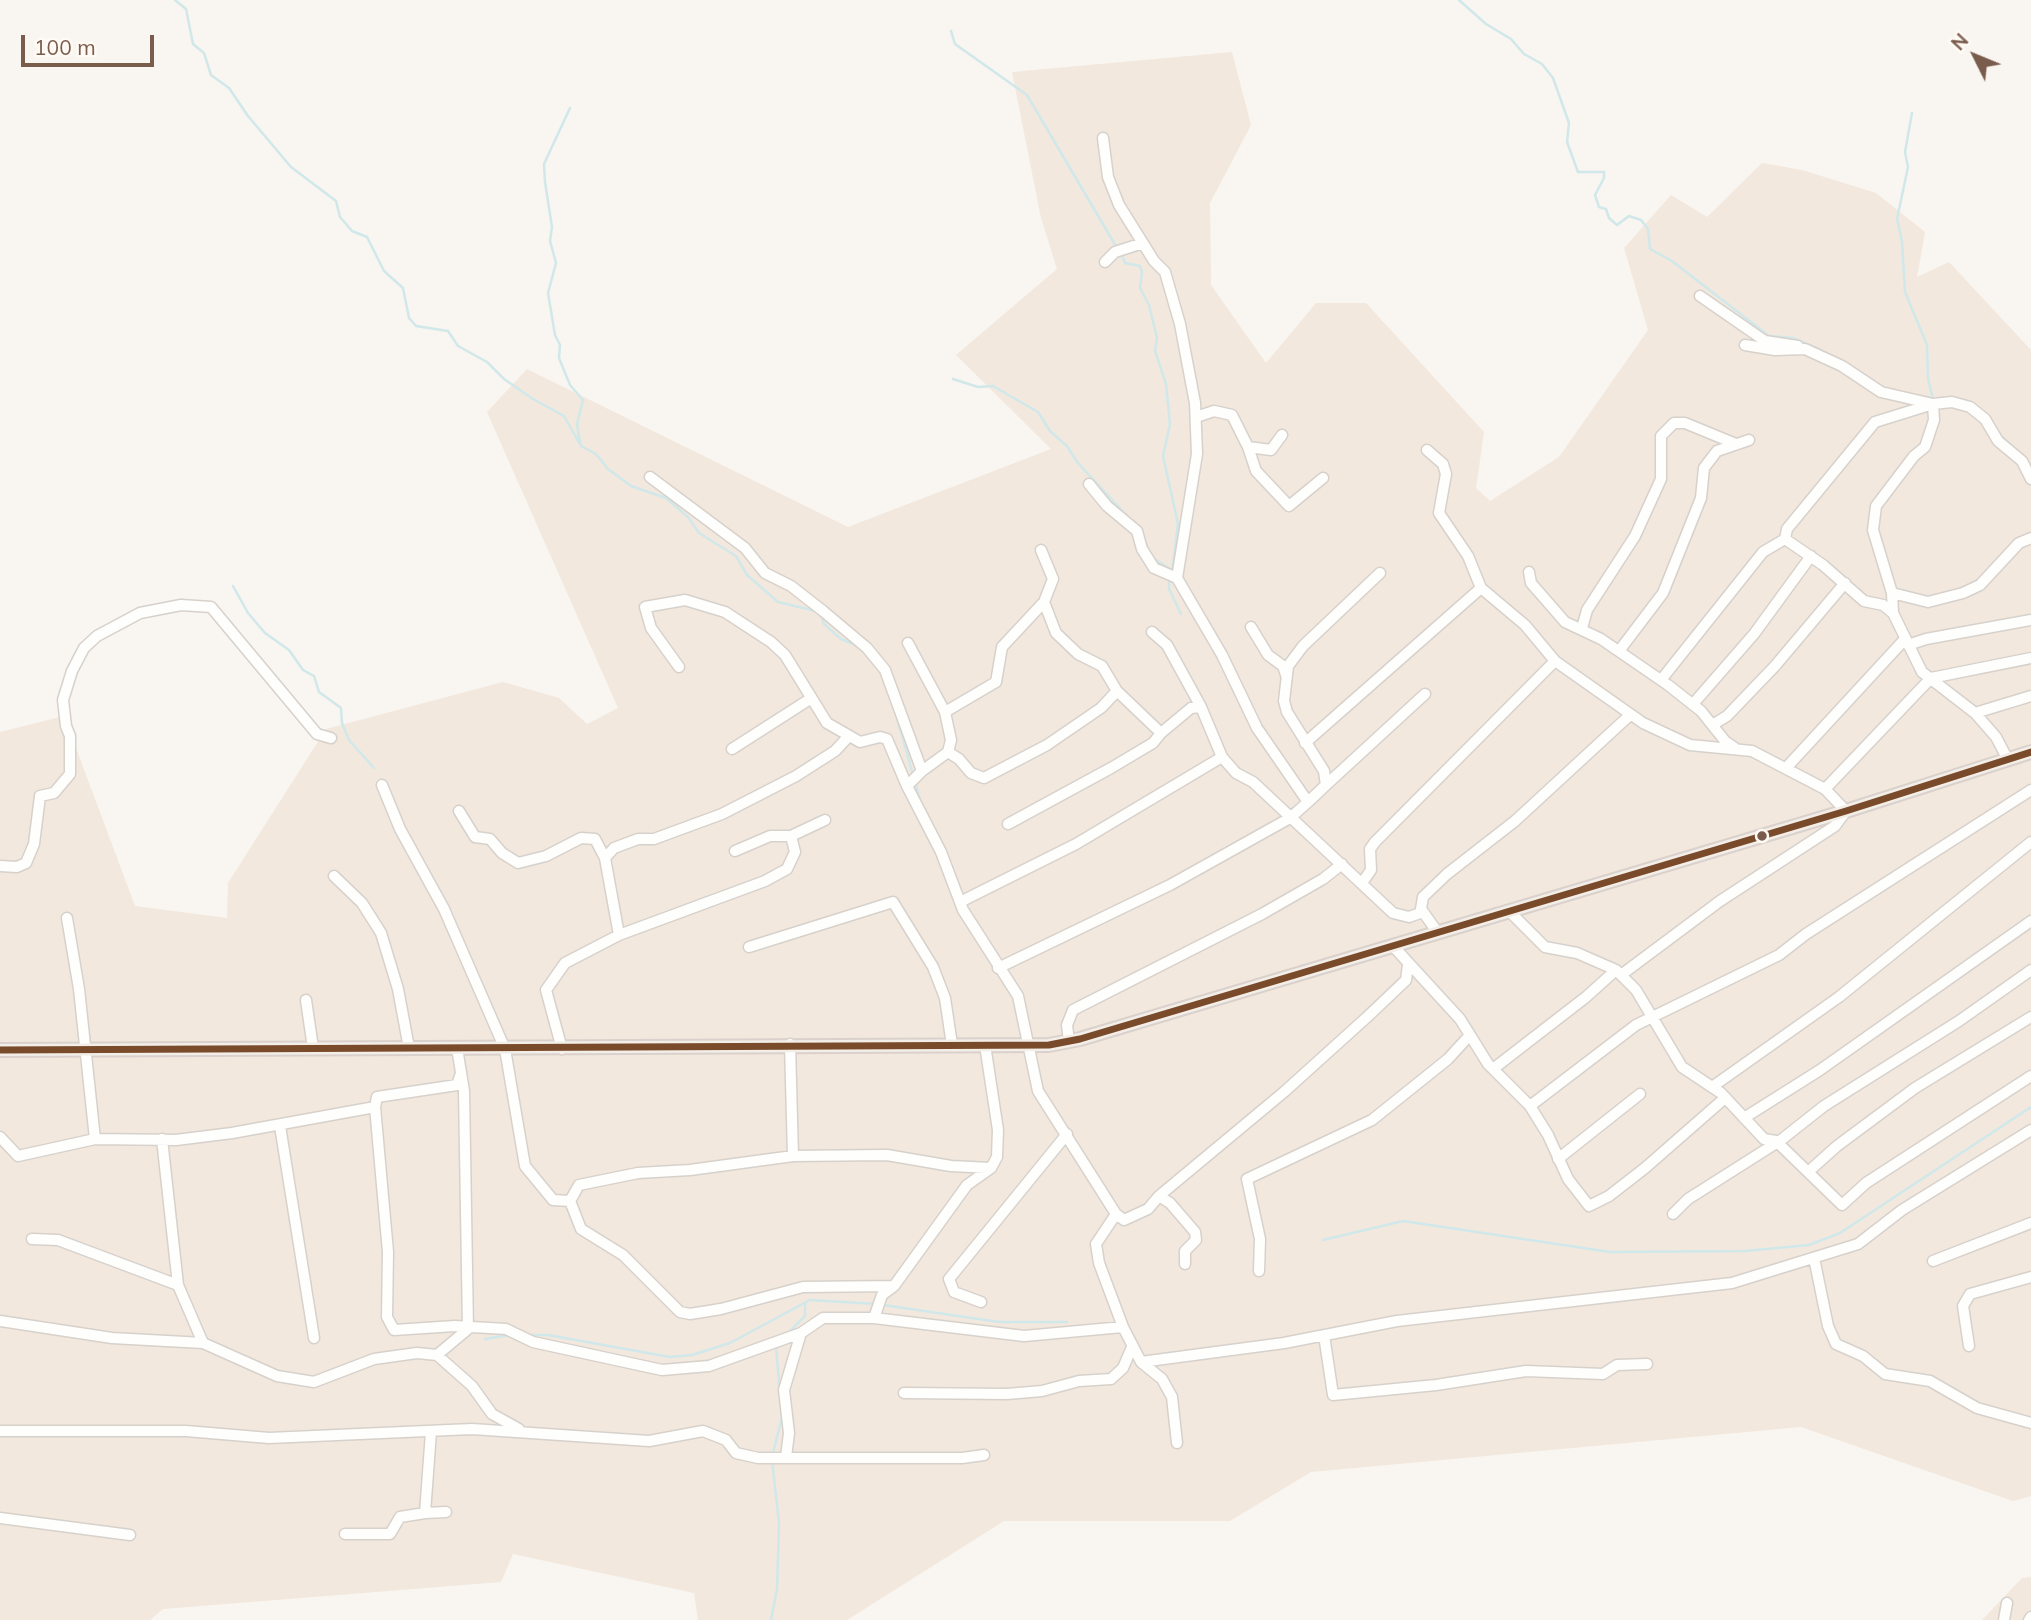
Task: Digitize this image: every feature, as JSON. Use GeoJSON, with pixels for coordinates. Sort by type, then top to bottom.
{"type":"FeatureCollection","features":[{"type":"Feature","properties":{"kind":"main road"},"geometry":{"type":"LineString","coordinates":[[0,1050],[562,1049],[790,1044],[1027,1045],[1069,1041],[1846,811],[2031,752]]}},
{"type":"Feature","properties":{"kind":"street"},"geometry":{"type":"LineString","coordinates":[[1103,138],[1108,177],[1119,205],[1165,272],[1180,324],[1196,417],[1195,466],[1177,578]]}},
{"type":"Feature","properties":{"kind":"street"},"geometry":{"type":"LineString","coordinates":[[1105,262],[1115,252],[1143,243]]}},
{"type":"Feature","properties":{"kind":"street"},"geometry":{"type":"LineString","coordinates":[[1700,296],[1766,341],[1805,349],[1842,366],[1881,392],[1933,404]]}},
{"type":"Feature","properties":{"kind":"street"},"geometry":{"type":"LineString","coordinates":[[1745,345],[1775,351],[1805,349]]}},
{"type":"Feature","properties":{"kind":"street"},"geometry":{"type":"LineString","coordinates":[[1661,680],[1763,552],[1785,539],[1787,529],[1875,422],[1933,404],[1952,402],[1970,407],[1985,419],[1998,441],[2022,461],[2031,479]]}},
{"type":"Feature","properties":{"kind":"street"},"geometry":{"type":"LineString","coordinates":[[1933,404],[1934,421],[1925,447],[1914,456],[1875,506],[1873,530],[1892,593],[1893,613],[1922,672],[1975,713],[1996,737],[2007,758]]}},
{"type":"Feature","properties":{"kind":"street"},"geometry":{"type":"LineString","coordinates":[[1196,417],[1214,411],[1232,415],[1248,447],[1256,471],[1289,506],[1324,478]]}},
{"type":"Feature","properties":{"kind":"street"},"geometry":{"type":"LineString","coordinates":[[1582,628],[1587,610],[1636,536],[1661,480],[1661,436],[1674,423],[1685,423],[1736,444]]}},
{"type":"Feature","properties":{"kind":"street"},"geometry":{"type":"LineString","coordinates":[[1248,447],[1271,450],[1282,435]]}},
{"type":"Feature","properties":{"kind":"street"},"geometry":{"type":"LineString","coordinates":[[1619,651],[1663,593],[1702,498],[1704,468],[1717,451],[1749,440]]}},
{"type":"Feature","properties":{"kind":"street"},"geometry":{"type":"LineString","coordinates":[[1427,450],[1443,464],[1446,474],[1439,513],[1468,556],[1481,588],[1525,625],[1555,661],[1630,715],[1690,745],[1714,750],[1736,748],[1752,751],[1825,789],[1846,811],[1835,826],[1618,972],[1493,1069]]}},
{"type":"Feature","properties":{"kind":"street"},"geometry":{"type":"LineString","coordinates":[[650,477],[745,548],[765,573],[791,586],[867,648],[885,670],[922,771]]}},
{"type":"Feature","properties":{"kind":"street"},"geometry":{"type":"LineString","coordinates":[[1089,484],[1107,506],[1137,531],[1142,550],[1154,568],[1177,578],[1222,655],[1257,728],[1308,802]]}},
{"type":"Feature","properties":{"kind":"street"},"geometry":{"type":"LineString","coordinates":[[1892,593],[1928,602],[1963,593],[1980,585],[2019,543],[2031,538]]}},
{"type":"Feature","properties":{"kind":"street"},"geometry":{"type":"LineString","coordinates":[[1785,539],[1811,556],[1864,601],[1882,605],[1893,613]]}},
{"type":"Feature","properties":{"kind":"street"},"geometry":{"type":"LineString","coordinates":[[945,712],[996,682],[1002,648],[1044,602],[1053,579],[1041,550]]}},
{"type":"Feature","properties":{"kind":"street"},"geometry":{"type":"LineString","coordinates":[[1693,704],[1754,635],[1811,556]]}},
{"type":"Feature","properties":{"kind":"street"},"geometry":{"type":"LineString","coordinates":[[1529,572],[1531,583],[1565,622],[1582,628],[1661,680],[1693,704],[1714,724],[1725,741],[1736,748]]}},
{"type":"Feature","properties":{"kind":"street"},"geometry":{"type":"LineString","coordinates":[[1326,785],[1324,771],[1287,712],[1284,701],[1288,666],[1303,646],[1380,573]]}},
{"type":"Feature","properties":{"kind":"street"},"geometry":{"type":"LineString","coordinates":[[1714,724],[1727,716],[1775,666],[1845,583]]}},
{"type":"Feature","properties":{"kind":"street"},"geometry":{"type":"LineString","coordinates":[[1305,743],[1481,588]]}},
{"type":"Feature","properties":{"kind":"street"},"geometry":{"type":"LineString","coordinates":[[679,667],[651,628],[645,607],[685,600],[725,612],[771,642],[785,655],[827,723],[860,742],[880,737],[887,739],[907,786],[941,852],[960,902],[998,968],[1018,996],[1038,1091],[1116,1214],[1124,1220],[1148,1209],[1159,1196],[1284,1092],[1406,980],[1408,965]]}},
{"type":"Feature","properties":{"kind":"street"},"geometry":{"type":"LineString","coordinates":[[1044,602],[1056,633],[1078,654],[1102,666],[1117,691],[1161,733]]}},
{"type":"Feature","properties":{"kind":"street"},"geometry":{"type":"LineString","coordinates":[[0,866],[17,867],[26,863],[34,844],[40,796],[54,793],[70,774],[70,736],[63,699],[72,671],[84,648],[97,636],[140,613],[181,605],[211,607],[317,734],[331,738]]}},
{"type":"Feature","properties":{"kind":"street"},"geometry":{"type":"LineString","coordinates":[[1786,768],[1907,642],[2031,620]]}},
{"type":"Feature","properties":{"kind":"street"},"geometry":{"type":"LineString","coordinates":[[1251,627],[1268,655],[1283,666],[1286,676]]}},
{"type":"Feature","properties":{"kind":"street"},"geometry":{"type":"LineString","coordinates":[[1152,632],[1167,646],[1201,707],[1222,757],[1236,773],[1253,782],[1398,916],[1423,912]]}},
{"type":"Feature","properties":{"kind":"street"},"geometry":{"type":"LineString","coordinates":[[907,786],[948,752],[951,740],[945,712],[908,643]]}},
{"type":"Feature","properties":{"kind":"street"},"geometry":{"type":"LineString","coordinates":[[1825,789],[1931,678],[2031,658]]}},
{"type":"Feature","properties":{"kind":"street"},"geometry":{"type":"LineString","coordinates":[[1362,883],[1371,870],[1370,849],[1376,842],[1555,661]]}},
{"type":"Feature","properties":{"kind":"street"},"geometry":{"type":"LineString","coordinates":[[948,752],[960,759],[971,773],[984,778],[1047,745],[1101,708],[1117,691]]}},
{"type":"Feature","properties":{"kind":"street"},"geometry":{"type":"LineString","coordinates":[[998,968],[1170,885],[1290,818],[1425,694]]}},
{"type":"Feature","properties":{"kind":"street"},"geometry":{"type":"LineString","coordinates":[[1975,713],[2031,696]]}},
{"type":"Feature","properties":{"kind":"street"},"geometry":{"type":"LineString","coordinates":[[732,749],[810,699]]}},
{"type":"Feature","properties":{"kind":"street"},"geometry":{"type":"LineString","coordinates":[[1008,824],[1153,743],[1191,708],[1201,707]]}},
{"type":"Feature","properties":{"kind":"street"},"geometry":{"type":"LineString","coordinates":[[1437,933],[1423,912],[1420,902],[1447,874],[1515,821],[1630,715]]}},
{"type":"Feature","properties":{"kind":"street"},"geometry":{"type":"LineString","coordinates":[[605,858],[614,848],[638,839],[654,839],[722,814],[796,776],[835,751],[848,737]]}},
{"type":"Feature","properties":{"kind":"street"},"geometry":{"type":"LineString","coordinates":[[960,902],[1076,844],[1222,757]]}},
{"type":"Feature","properties":{"kind":"street"},"geometry":{"type":"LineString","coordinates":[[383,785],[400,829],[444,909],[505,1049],[524,1166],[553,1200],[570,1201]]}},
{"type":"Feature","properties":{"kind":"street"},"geometry":{"type":"LineString","coordinates":[[1530,1106],[1652,1016],[1779,954],[1807,933],[2031,790]]}},
{"type":"Feature","properties":{"kind":"street"},"geometry":{"type":"LineString","coordinates":[[458,811],[475,837],[490,839],[502,853],[518,863],[546,856],[581,838],[595,839],[605,858],[619,935]]}},
{"type":"Feature","properties":{"kind":"street"},"geometry":{"type":"LineString","coordinates":[[735,851],[770,836],[791,836],[825,820]]}},
{"type":"Feature","properties":{"kind":"street"},"geometry":{"type":"LineString","coordinates":[[562,1049],[546,989],[565,963],[619,935],[765,881],[787,869],[795,852],[791,836]]}},
{"type":"Feature","properties":{"kind":"street"},"geometry":{"type":"LineString","coordinates":[[1712,1087],[1839,997],[2031,842]]}},
{"type":"Feature","properties":{"kind":"street"},"geometry":{"type":"LineString","coordinates":[[1069,1041],[1067,1025],[1073,1010],[1262,914],[1342,864]]}},
{"type":"Feature","properties":{"kind":"street"},"geometry":{"type":"LineString","coordinates":[[334,876],[362,903],[381,933],[398,989],[409,1048]]}},
{"type":"Feature","properties":{"kind":"street"},"geometry":{"type":"LineString","coordinates":[[749,947],[893,902],[933,967],[945,998],[952,1045]]}},
{"type":"Feature","properties":{"kind":"street"},"geometry":{"type":"LineString","coordinates":[[1509,911],[1545,947],[1577,953],[1618,972],[1652,1016],[1682,1067],[1725,1098],[1765,1139],[1776,1141],[1842,1205],[1866,1183],[2031,1076]]}},
{"type":"Feature","properties":{"kind":"street"},"geometry":{"type":"LineString","coordinates":[[67,918],[95,1139]]}},
{"type":"Feature","properties":{"kind":"street"},"geometry":{"type":"LineString","coordinates":[[1744,1118],[1820,1070],[2031,921]]}},
{"type":"Feature","properties":{"kind":"street"},"geometry":{"type":"LineString","coordinates":[[1393,946],[1460,1019],[1493,1069],[1530,1106],[1568,1180],[1589,1206],[1609,1196],[1645,1168],[1725,1098]]}},
{"type":"Feature","properties":{"kind":"street"},"geometry":{"type":"LineString","coordinates":[[1673,1214],[1688,1199],[2031,970]]}},
{"type":"Feature","properties":{"kind":"street"},"geometry":{"type":"LineString","coordinates":[[306,1000],[313,1048]]}},
{"type":"Feature","properties":{"kind":"street"},"geometry":{"type":"LineString","coordinates":[[1808,1172],[1837,1146],[1915,1088],[2031,1017]]}},
{"type":"Feature","properties":{"kind":"street"},"geometry":{"type":"LineString","coordinates":[[1259,1271],[1260,1239],[1247,1180],[1372,1120],[1448,1059],[1469,1036]]}},
{"type":"Feature","properties":{"kind":"street"},"geometry":{"type":"LineString","coordinates":[[790,1044],[793,1156]]}},
{"type":"Feature","properties":{"kind":"street"},"geometry":{"type":"LineString","coordinates":[[874,1318],[882,1295],[894,1286],[967,1185],[991,1168],[999,1145],[985,1045]]}},
{"type":"Feature","properties":{"kind":"street"},"geometry":{"type":"LineString","coordinates":[[438,1356],[468,1329],[461,1073],[457,1048]]}},
{"type":"Feature","properties":{"kind":"street"},"geometry":{"type":"LineString","coordinates":[[461,1073],[457,1085],[377,1097],[375,1107],[388,1252],[387,1317],[394,1330],[455,1326],[468,1329],[506,1329],[533,1342],[662,1370],[709,1366],[801,1333],[823,1318],[874,1318],[1024,1336],[1123,1327]]}},
{"type":"Feature","properties":{"kind":"street"},"geometry":{"type":"LineString","coordinates":[[1558,1159],[1640,1094]]}},
{"type":"Feature","properties":{"kind":"street"},"geometry":{"type":"LineString","coordinates":[[0,1137],[18,1156],[95,1139],[162,1139],[279,1126],[375,1107]]}},
{"type":"Feature","properties":{"kind":"street"},"geometry":{"type":"LineString","coordinates":[[279,1126],[314,1338]]}},
{"type":"Feature","properties":{"kind":"street"},"geometry":{"type":"LineString","coordinates":[[1141,1362],[1324,1335],[1397,1321],[1732,1283],[1858,1244],[1902,1210],[2031,1130]]}},
{"type":"Feature","properties":{"kind":"street"},"geometry":{"type":"LineString","coordinates":[[981,1302],[954,1292],[948,1279],[1067,1134]]}},
{"type":"Feature","properties":{"kind":"street"},"geometry":{"type":"LineString","coordinates":[[162,1139],[178,1285],[203,1343]]}},
{"type":"Feature","properties":{"kind":"street"},"geometry":{"type":"LineString","coordinates":[[570,1201],[579,1185],[638,1173],[690,1170],[793,1156],[887,1156],[951,1166],[991,1168]]}},
{"type":"Feature","properties":{"kind":"street"},"geometry":{"type":"LineString","coordinates":[[1159,1196],[1170,1203],[1195,1232],[1196,1240],[1185,1251],[1185,1264]]}},
{"type":"Feature","properties":{"kind":"street"},"geometry":{"type":"LineString","coordinates":[[570,1201],[581,1229],[623,1255],[680,1312],[690,1314],[721,1309],[803,1287],[894,1286]]}},
{"type":"Feature","properties":{"kind":"street"},"geometry":{"type":"LineString","coordinates":[[1116,1214],[1096,1244],[1099,1263],[1132,1347],[1141,1362],[1162,1378],[1172,1397],[1177,1443]]}},
{"type":"Feature","properties":{"kind":"street"},"geometry":{"type":"LineString","coordinates":[[1933,1261],[2031,1223]]}},
{"type":"Feature","properties":{"kind":"street"},"geometry":{"type":"LineString","coordinates":[[32,1239],[58,1240],[178,1285]]}},
{"type":"Feature","properties":{"kind":"street"},"geometry":{"type":"LineString","coordinates":[[1814,1258],[1828,1326],[1836,1344],[1863,1356],[1885,1374],[1930,1381],[1977,1408],[2031,1423]]}},
{"type":"Feature","properties":{"kind":"street"},"geometry":{"type":"LineString","coordinates":[[1969,1346],[1964,1306],[1970,1294],[2031,1277]]}},
{"type":"Feature","properties":{"kind":"street"},"geometry":{"type":"LineString","coordinates":[[0,1321],[112,1338],[203,1343],[277,1376],[314,1382],[374,1359],[417,1353],[438,1356],[472,1386],[492,1414],[522,1431]]}},
{"type":"Feature","properties":{"kind":"street"},"geometry":{"type":"LineString","coordinates":[[786,1457],[789,1433],[784,1390],[801,1333]]}},
{"type":"Feature","properties":{"kind":"street"},"geometry":{"type":"LineString","coordinates":[[1324,1335],[1333,1395],[1436,1385],[1526,1371],[1603,1374],[1617,1366],[1647,1364]]}},
{"type":"Feature","properties":{"kind":"street"},"geometry":{"type":"LineString","coordinates":[[904,1393],[1007,1394],[1042,1391],[1079,1381],[1111,1379],[1123,1368],[1132,1347]]}},
{"type":"Feature","properties":{"kind":"street"},"geometry":{"type":"LineString","coordinates":[[0,1431],[186,1432],[269,1438],[522,1431],[649,1441],[703,1431],[726,1440],[736,1453],[758,1458],[962,1458],[984,1455]]}},
{"type":"Feature","properties":{"kind":"street"},"geometry":{"type":"LineString","coordinates":[[425,1513],[431,1432]]}},
{"type":"Feature","properties":{"kind":"street"},"geometry":{"type":"LineString","coordinates":[[345,1534],[390,1534],[400,1517],[446,1511]]}},
{"type":"Feature","properties":{"kind":"street"},"geometry":{"type":"LineString","coordinates":[[0,1518],[130,1535]]}},
{"type":"Feature","properties":{"kind":"street"},"geometry":{"type":"LineString","coordinates":[[2004,1620],[2007,1603]]}},
{"type":"Feature","properties":{"kind":"shaded area"},"geometry":{"type":"Polygon","coordinates":[[[1232,52],[1251,125],[1210,203],[1211,285],[1266,363],[1316,303],[1366,303],[1484,432],[1476,488],[1490,501],[1559,457],[1648,330],[1624,248],[1671,195],[1707,217],[1762,163],[1802,170],[1876,193],[1925,232],[1917,277],[1949,262],[2031,350],[2031,1496],[2013,1501],[1801,1427],[1311,1472],[1230,1521],[1004,1521],[847,1620],[698,1620],[694,1593],[513,1554],[501,1582],[163,1609],[150,1620],[0,1620],[0,732],[64,716],[135,906],[227,918],[228,883],[326,729],[503,682],[559,698],[587,724],[618,708],[487,412],[527,369],[848,527],[1051,449],[956,355],[1057,269],[1041,218],[1012,72],[1232,52]]]}},
{"type":"Feature","properties":{"kind":"shaded area"},"geometry":{"type":"Polygon","coordinates":[[[2031,1577],[2031,1620],[1982,1620],[2022,1578],[2031,1577]]]}},
{"type":"Feature","properties":{"kind":"waterway"},"geometry":{"type":"LineString","coordinates":[[175,0],[186,9],[193,44],[204,53],[211,75],[229,88],[248,116],[291,167],[336,201],[340,217],[352,231],[367,237],[384,271],[403,288],[409,318],[416,326],[448,331],[458,346],[487,362],[504,379],[533,399],[564,416],[581,446],[596,454],[608,469],[631,486],[666,498],[688,517],[699,533],[736,556],[747,575],[778,602],[820,612],[824,624],[841,639],[858,646]]}},
{"type":"Feature","properties":{"kind":"waterway"},"geometry":{"type":"LineString","coordinates":[[1459,0],[1486,24],[1511,39],[1524,54],[1542,64],[1553,78],[1569,123],[1567,142],[1578,172],[1604,172],[1604,178],[1595,195],[1599,207],[1606,209],[1609,218],[1617,225],[1629,216],[1641,220],[1648,229],[1650,249],[1672,261],[1769,336],[1793,338],[1858,371]]}},
{"type":"Feature","properties":{"kind":"waterway"},"geometry":{"type":"LineString","coordinates":[[951,31],[955,44],[1027,95],[1117,248]]}},
{"type":"Feature","properties":{"kind":"waterway"},"geometry":{"type":"LineString","coordinates":[[570,108],[544,164],[552,227],[550,241],[556,263],[548,293],[555,335],[560,345],[559,358],[570,385],[583,400],[577,424],[580,442]]}},
{"type":"Feature","properties":{"kind":"waterway"},"geometry":{"type":"LineString","coordinates":[[1912,113],[1905,152],[1908,167],[1897,219],[1902,241],[1905,292],[1927,345],[1928,379],[1933,399]]}},
{"type":"Feature","properties":{"kind":"waterway"},"geometry":{"type":"LineString","coordinates":[[1121,253],[1125,263],[1140,266],[1140,288],[1149,305],[1157,338],[1155,351],[1166,384],[1170,424],[1163,456],[1178,524],[1172,571]]}},
{"type":"Feature","properties":{"kind":"waterway"},"geometry":{"type":"LineString","coordinates":[[953,379],[978,387],[993,386],[1038,412],[1050,431],[1067,446],[1077,462],[1131,520]]}},
{"type":"Feature","properties":{"kind":"waterway"},"geometry":{"type":"LineString","coordinates":[[1999,434],[2022,455]]}},
{"type":"Feature","properties":{"kind":"waterway"},"geometry":{"type":"LineString","coordinates":[[1142,533],[1149,552]]}},
{"type":"Feature","properties":{"kind":"waterway"},"geometry":{"type":"LineString","coordinates":[[1153,558],[1172,570]]}},
{"type":"Feature","properties":{"kind":"waterway"},"geometry":{"type":"LineString","coordinates":[[1169,577],[1169,589],[1181,614]]}},
{"type":"Feature","properties":{"kind":"waterway"},"geometry":{"type":"LineString","coordinates":[[233,586],[248,613],[265,633],[289,650],[303,670],[314,676],[319,692],[341,708],[342,723],[349,740],[374,768]]}},
{"type":"Feature","properties":{"kind":"waterway"},"geometry":{"type":"LineString","coordinates":[[895,711],[913,775]]}},
{"type":"Feature","properties":{"kind":"waterway"},"geometry":{"type":"LineString","coordinates":[[915,781],[920,801],[941,842]]}},
{"type":"Feature","properties":{"kind":"waterway"},"geometry":{"type":"LineString","coordinates":[[1323,1240],[1403,1221],[1610,1252],[1745,1251],[1809,1245],[1840,1233],[2031,1107]]}},
{"type":"Feature","properties":{"kind":"waterway"},"geometry":{"type":"LineString","coordinates":[[527,1335],[548,1335],[670,1357],[692,1355],[730,1343],[810,1300],[876,1304]]}},
{"type":"Feature","properties":{"kind":"waterway"},"geometry":{"type":"LineString","coordinates":[[787,1334],[805,1316],[805,1303]]}},
{"type":"Feature","properties":{"kind":"waterway"},"geometry":{"type":"LineString","coordinates":[[883,1305],[999,1322],[1067,1322]]}},
{"type":"Feature","properties":{"kind":"waterway"},"geometry":{"type":"LineString","coordinates":[[485,1339],[510,1335]]}},
{"type":"Feature","properties":{"kind":"waterway"},"geometry":{"type":"LineString","coordinates":[[773,1453],[782,1417],[776,1347]]}},
{"type":"Feature","properties":{"kind":"waterway"},"geometry":{"type":"LineString","coordinates":[[771,1620],[777,1589],[779,1523],[772,1460]]}},
{"type":"Feature","properties":{"kind":"transit line"},"geometry":{"type":"LineString","coordinates":[[0,1050],[1049,1045],[1080,1039],[1846,811],[2031,752]]}}]}
